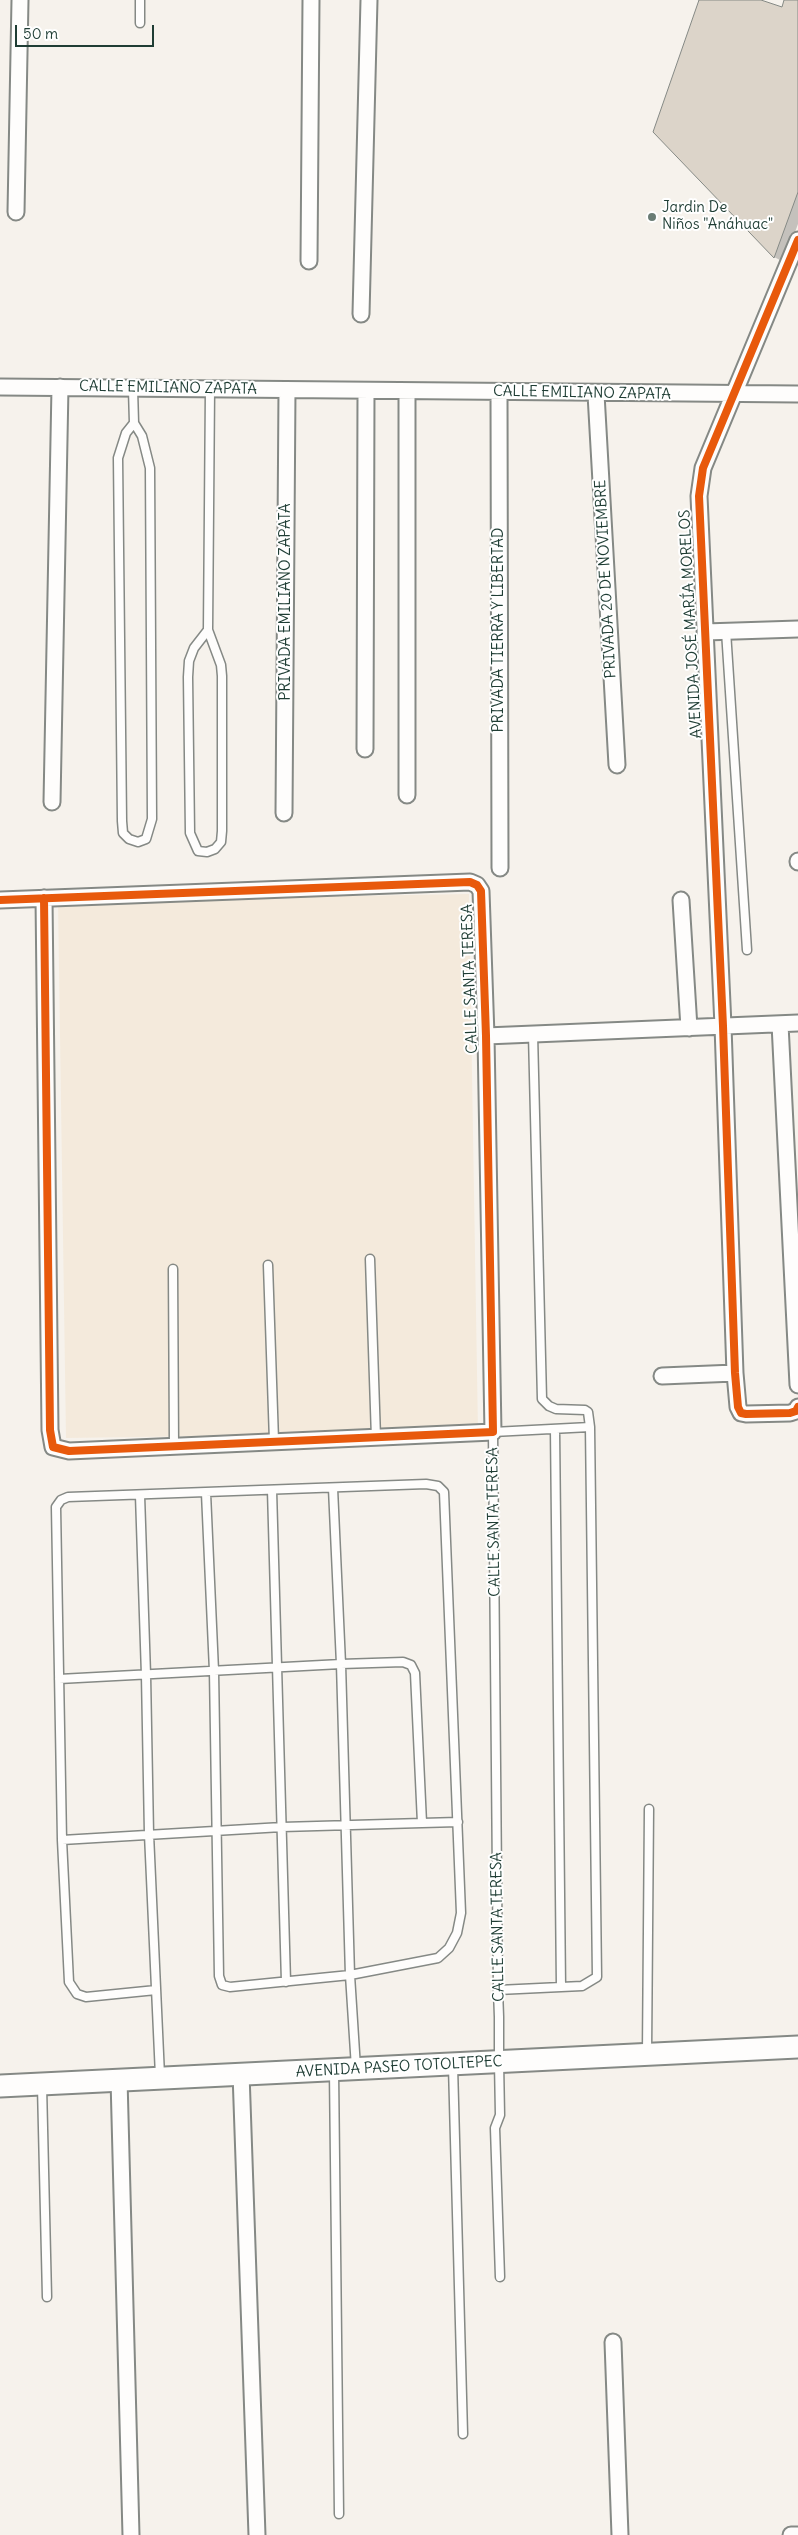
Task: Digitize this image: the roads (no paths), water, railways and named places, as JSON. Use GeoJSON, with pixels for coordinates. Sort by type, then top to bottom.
{"type":"FeatureCollection","features":[{"type":"Feature","properties":{"kind":"main road","name":"AVENIDA PASEO TOTOLTEPEC"},"geometry":{"type":"LineString","coordinates":[[0,2086],[798,2047]]}},
{"type":"Feature","properties":{"kind":"street"},"geometry":{"type":"LineString","coordinates":[[16,212],[20,0]]}},
{"type":"Feature","properties":{"kind":"street"},"geometry":{"type":"LineString","coordinates":[[309,261],[311,0]]}},
{"type":"Feature","properties":{"kind":"street"},"geometry":{"type":"LineString","coordinates":[[361,314],[369,0]]}},
{"type":"Feature","properties":{"kind":"street","name":"AVENIDA JOSÉ MARÍA MORELOS"},"geometry":{"type":"LineString","coordinates":[[797,1409],[741,1413],[738,1407],[735,1374],[723,1026],[700,481],[732,395],[798,240]]}},
{"type":"Feature","properties":{"kind":"street","name":"CALLE EMILIANO ZAPATA"},"geometry":{"type":"LineString","coordinates":[[0,387],[596,394],[798,394]]}},
{"type":"Feature","properties":{"kind":"street"},"geometry":{"type":"LineString","coordinates":[[52,802],[60,387]]}},
{"type":"Feature","properties":{"kind":"street","name":"PRIVADA EMILIANO ZAPATA"},"geometry":{"type":"LineString","coordinates":[[284,813],[287,390]]}},
{"type":"Feature","properties":{"kind":"street"},"geometry":{"type":"LineString","coordinates":[[364,749],[366,391]]}},
{"type":"Feature","properties":{"kind":"street"},"geometry":{"type":"LineString","coordinates":[[407,795],[408,391]]}},
{"type":"Feature","properties":{"kind":"street","name":"PRIVADA TIERRA Y LIBERTAD"},"geometry":{"type":"LineString","coordinates":[[499,392],[500,868]]}},
{"type":"Feature","properties":{"kind":"street","name":"PRIVADA 20 DE NOVIEMBRE"},"geometry":{"type":"LineString","coordinates":[[596,394],[617,765]]}},
{"type":"Feature","properties":{"kind":"street"},"geometry":{"type":"LineString","coordinates":[[705,632],[798,629]]}},
{"type":"Feature","properties":{"kind":"street","name":"CALLE SANTA TERESA"},"geometry":{"type":"LineString","coordinates":[[0,900],[470,882],[476,885],[481,891],[486,1036],[493,1432]]}},
{"type":"Feature","properties":{"kind":"street"},"geometry":{"type":"LineString","coordinates":[[44,898],[50,1430],[54,1447],[69,1451],[493,1432]]}},
{"type":"Feature","properties":{"kind":"street"},"geometry":{"type":"LineString","coordinates":[[682,900],[689,1028]]}},
{"type":"Feature","properties":{"kind":"street"},"geometry":{"type":"LineString","coordinates":[[486,1036],[798,1023]]}},
{"type":"Feature","properties":{"kind":"street"},"geometry":{"type":"LineString","coordinates":[[780,1024],[798,1386]]}},
{"type":"Feature","properties":{"kind":"street"},"geometry":{"type":"LineString","coordinates":[[662,1376],[735,1374]]}},
{"type":"Feature","properties":{"kind":"street"},"geometry":{"type":"LineString","coordinates":[[241,2073],[257,2535]]}},
{"type":"Feature","properties":{"kind":"street"},"geometry":{"type":"LineString","coordinates":[[119,2079],[131,2535]]}},
{"type":"Feature","properties":{"kind":"street"},"geometry":{"type":"LineString","coordinates":[[613,2342],[620,2535]]}},
{"type":"Feature","properties":{"kind":"street"},"geometry":{"type":"LineString","coordinates":[[791,2535],[798,2535]]}},
{"type":"Feature","properties":{"kind":"lane"},"geometry":{"type":"LineString","coordinates":[[140,0],[140,23]]}},
{"type":"Feature","properties":{"kind":"lane"},"geometry":{"type":"LineString","coordinates":[[133,389],[134,423],[148,451],[150,478],[152,819],[146,838],[138,842],[129,839],[124,833],[121,782],[118,458],[126,433],[134,423]]}},
{"type":"Feature","properties":{"kind":"lane"},"geometry":{"type":"LineString","coordinates":[[208,630],[194,648],[189,661],[188,677],[190,833],[198,851],[207,852],[215,849],[220,842],[222,831],[222,676],[208,630],[210,389]]}},
{"type":"Feature","properties":{"kind":"lane"},"geometry":{"type":"LineString","coordinates":[[726,631],[747,950]]}},
{"type":"Feature","properties":{"kind":"lane"},"geometry":{"type":"LineString","coordinates":[[498,1990],[582,1986],[597,1977],[590,1427],[588,1412],[585,1410],[556,1409],[549,1406],[542,1399],[533,1034]]}},
{"type":"Feature","properties":{"kind":"lane"},"geometry":{"type":"LineString","coordinates":[[370,1259],[376,1438]]}},
{"type":"Feature","properties":{"kind":"lane"},"geometry":{"type":"LineString","coordinates":[[268,1264],[274,1441]]}},
{"type":"Feature","properties":{"kind":"lane"},"geometry":{"type":"LineString","coordinates":[[173,1270],[174,1446]]}},
{"type":"Feature","properties":{"kind":"lane"},"geometry":{"type":"LineString","coordinates":[[493,1432],[590,1427]]}},
{"type":"Feature","properties":{"kind":"lane"},"geometry":{"type":"LineString","coordinates":[[555,1429],[561,1987]]}},
{"type":"Feature","properties":{"kind":"lane","name":"CALLE SANTA TERESA"},"geometry":{"type":"LineString","coordinates":[[493,1432],[500,2115],[495,2128],[500,2277]]}},
{"type":"Feature","properties":{"kind":"lane"},"geometry":{"type":"LineString","coordinates":[[156,1990],[86,1997],[78,1994],[69,1982],[62,1840],[56,1508],[61,1500],[68,1497],[140,1496],[206,1493],[272,1490],[426,1484],[438,1486],[444,1492],[461,1913],[457,1933],[449,1948],[438,1958],[350,1975],[230,1987],[222,1985],[219,1976],[214,1671],[206,1493]]}},
{"type":"Feature","properties":{"kind":"lane"},"geometry":{"type":"LineString","coordinates":[[333,1488],[341,1664],[350,1975],[356,2068]]}},
{"type":"Feature","properties":{"kind":"lane"},"geometry":{"type":"LineString","coordinates":[[272,1490],[286,1982]]}},
{"type":"Feature","properties":{"kind":"lane"},"geometry":{"type":"LineString","coordinates":[[140,1496],[149,1834],[160,2077]]}},
{"type":"Feature","properties":{"kind":"lane"},"geometry":{"type":"LineString","coordinates":[[60,1679],[341,1664],[403,1662],[411,1664],[415,1673],[422,1823]]}},
{"type":"Feature","properties":{"kind":"lane"},"geometry":{"type":"LineString","coordinates":[[648,2055],[649,1808]]}},
{"type":"Feature","properties":{"kind":"lane"},"geometry":{"type":"LineString","coordinates":[[62,1840],[282,1827],[458,1822]]}},
{"type":"Feature","properties":{"kind":"lane"},"geometry":{"type":"LineString","coordinates":[[452,2064],[463,2434]]}},
{"type":"Feature","properties":{"kind":"lane"},"geometry":{"type":"LineString","coordinates":[[334,2069],[339,2514]]}},
{"type":"Feature","properties":{"kind":"lane"},"geometry":{"type":"LineString","coordinates":[[42,2084],[47,2297]]}},
{"type":"Feature","properties":{"kind":"place","name":"Jardin De Niños \"Anáhuac\""},"geometry":{"type":"Point","coordinates":[652,217]}}]}
